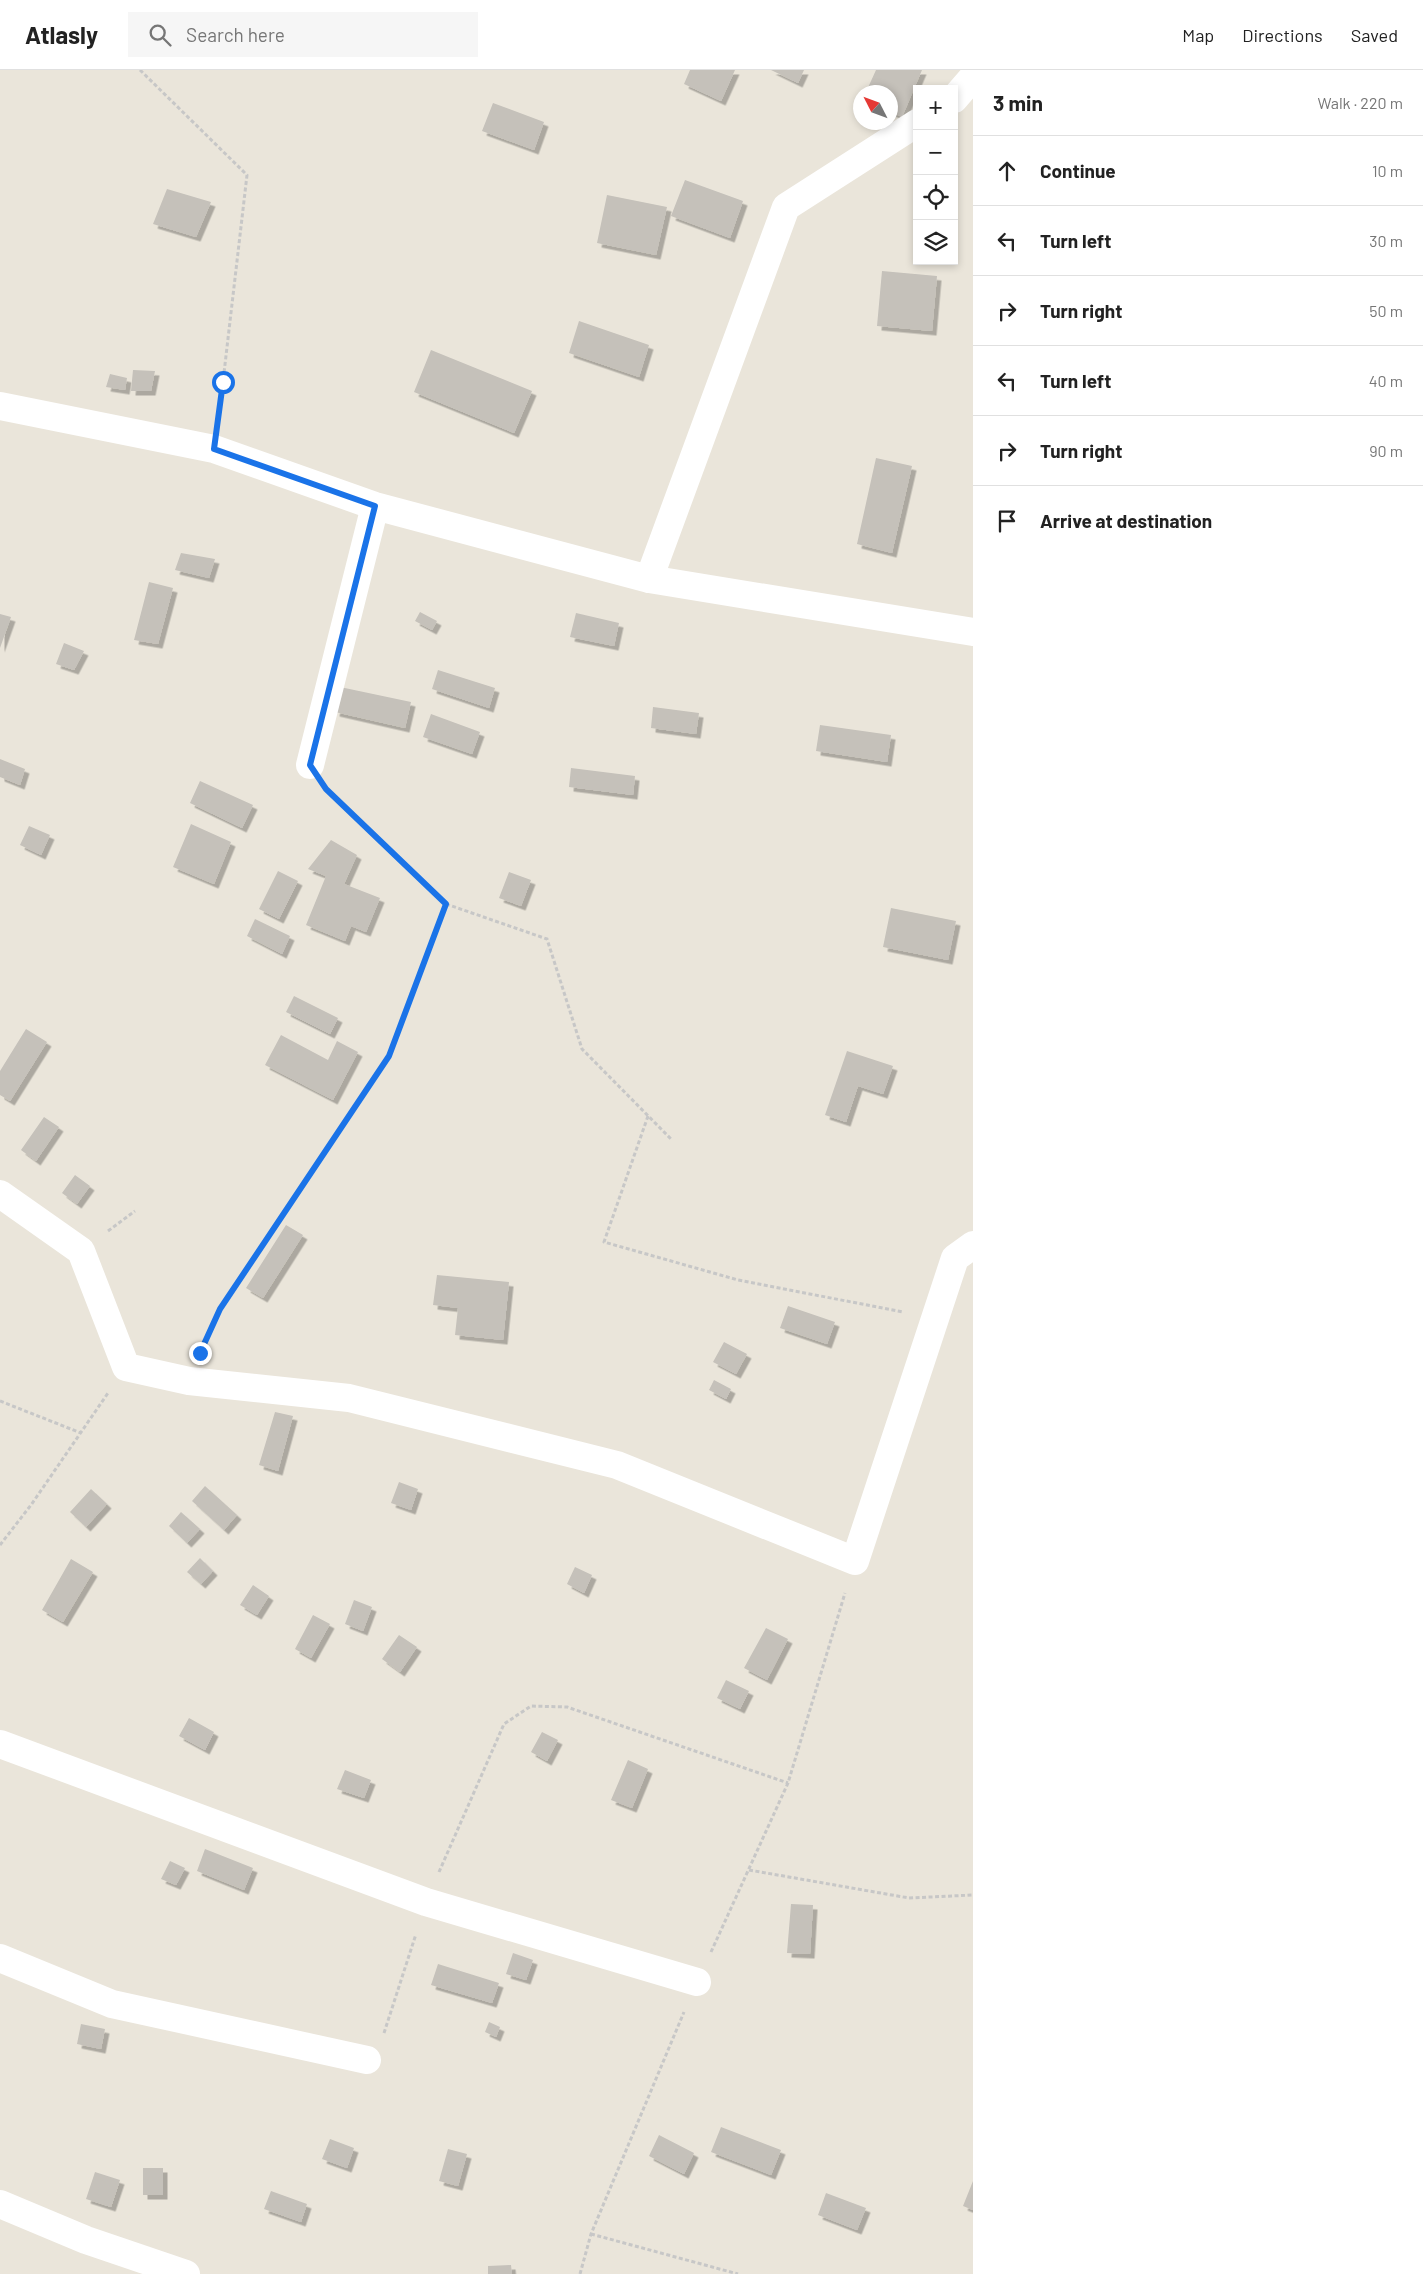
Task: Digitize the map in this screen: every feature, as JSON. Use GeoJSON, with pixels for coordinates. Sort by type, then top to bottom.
{"type":"FeatureCollection","features":[{"type":"Feature","properties":{"kind":"street"},"geometry":{"type":"LineString","coordinates":[[958,94],[973,77]]}},
{"type":"Feature","properties":{"kind":"street"},"geometry":{"type":"LineString","coordinates":[[649,579],[786,207],[913,126]]}},
{"type":"Feature","properties":{"kind":"street"},"geometry":{"type":"LineString","coordinates":[[0,406],[214,449],[375,506],[649,579],[973,632]]}},
{"type":"Feature","properties":{"kind":"street"},"geometry":{"type":"LineString","coordinates":[[310,765],[375,506]]}},
{"type":"Feature","properties":{"kind":"street"},"geometry":{"type":"LineString","coordinates":[[0,1194],[81,1251],[126,1367],[190,1381],[349,1398],[617,1465],[855,1561],[955,1258],[973,1245]]}},
{"type":"Feature","properties":{"kind":"street"},"geometry":{"type":"LineString","coordinates":[[0,1744],[426,1902],[697,1982]]}},
{"type":"Feature","properties":{"kind":"street"},"geometry":{"type":"LineString","coordinates":[[0,1958],[112,2004],[367,2060]]}},
{"type":"Feature","properties":{"kind":"street"},"geometry":{"type":"LineString","coordinates":[[0,2204],[86,2240],[186,2274]]}},
{"type":"Feature","properties":{"kind":"path"},"geometry":{"type":"LineString","coordinates":[[140,70],[247,175],[214,449]]}},
{"type":"Feature","properties":{"kind":"path"},"geometry":{"type":"LineString","coordinates":[[310,765],[326,789],[446,904],[547,940],[582,1049],[671,1139]]}},
{"type":"Feature","properties":{"kind":"path"},"geometry":{"type":"LineString","coordinates":[[190,1381],[220,1309],[389,1056],[446,904]]}},
{"type":"Feature","properties":{"kind":"path"},"geometry":{"type":"LineString","coordinates":[[648,1116],[604,1242],[738,1280],[934,1318]]}},
{"type":"Feature","properties":{"kind":"path"},"geometry":{"type":"LineString","coordinates":[[0,1545],[31,1505],[126,1367]]}},
{"type":"Feature","properties":{"kind":"path"},"geometry":{"type":"LineString","coordinates":[[0,1401],[81,1433]]}},
{"type":"Feature","properties":{"kind":"path"},"geometry":{"type":"LineString","coordinates":[[580,2274],[591,2234],[697,1982],[788,1783],[855,1561]]}},
{"type":"Feature","properties":{"kind":"path"},"geometry":{"type":"LineString","coordinates":[[531,1706],[567,1707],[788,1783]]}},
{"type":"Feature","properties":{"kind":"path"},"geometry":{"type":"LineString","coordinates":[[749,1870],[909,1898],[973,1895]]}},
{"type":"Feature","properties":{"kind":"path"},"geometry":{"type":"LineString","coordinates":[[591,2234],[738,2274]]}},
{"type":"Feature","properties":{"kind":"building"},"geometry":{"type":"Polygon","coordinates":[[[690,70],[735,70],[721,101],[684,84],[690,70]]]}},
{"type":"Feature","properties":{"kind":"building"},"geometry":{"type":"Polygon","coordinates":[[[771,70],[804,70],[798,83],[771,70]]]}},
{"type":"Feature","properties":{"kind":"building"},"geometry":{"type":"Polygon","coordinates":[[[876,70],[922,70],[916,85],[913,85],[913,91],[902,117],[898,115],[898,85],[869,85],[876,70]]]}},
{"type":"Feature","properties":{"kind":"building"},"geometry":{"type":"Polygon","coordinates":[[[493,103],[544,122],[534,150],[482,131],[493,103]]]}},
{"type":"Feature","properties":{"kind":"building"},"geometry":{"type":"Polygon","coordinates":[[[685,180],[743,201],[730,238],[671,216],[685,180]]]}},
{"type":"Feature","properties":{"kind":"building"},"geometry":{"type":"Polygon","coordinates":[[[167,189],[211,202],[196,237],[153,224],[167,189]]]}},
{"type":"Feature","properties":{"kind":"building"},"geometry":{"type":"Polygon","coordinates":[[[607,195],[667,207],[656,255],[597,243],[607,195]]]}},
{"type":"Feature","properties":{"kind":"building"},"geometry":{"type":"Polygon","coordinates":[[[882,271],[937,276],[932,331],[877,326],[882,271]]]}},
{"type":"Feature","properties":{"kind":"building"},"geometry":{"type":"Polygon","coordinates":[[[579,321],[649,345],[639,377],[569,353],[579,321]]]}},
{"type":"Feature","properties":{"kind":"building"},"geometry":{"type":"Polygon","coordinates":[[[431,350],[532,391],[514,433],[414,392],[431,350]]]}},
{"type":"Feature","properties":{"kind":"building"},"geometry":{"type":"Polygon","coordinates":[[[133,370],[155,371],[151,391],[131,391],[133,370]]]}},
{"type":"Feature","properties":{"kind":"building"},"geometry":{"type":"Polygon","coordinates":[[[110,374],[127,378],[125,390],[106,387],[110,374]]]}},
{"type":"Feature","properties":{"kind":"building"},"geometry":{"type":"Polygon","coordinates":[[[876,458],[912,466],[892,553],[857,544],[876,458]]]}},
{"type":"Feature","properties":{"kind":"building"},"geometry":{"type":"Polygon","coordinates":[[[181,553],[215,559],[209,578],[175,570],[181,553]]]}},
{"type":"Feature","properties":{"kind":"building"},"geometry":{"type":"Polygon","coordinates":[[[149,582],[173,588],[158,644],[134,640],[149,582]]]}},
{"type":"Feature","properties":{"kind":"building"},"geometry":{"type":"Polygon","coordinates":[[[420,612],[437,621],[432,630],[415,621],[420,612]]]}},
{"type":"Feature","properties":{"kind":"building"},"geometry":{"type":"Polygon","coordinates":[[[576,613],[619,623],[614,646],[570,637],[576,613]]]}},
{"type":"Feature","properties":{"kind":"building"},"geometry":{"type":"Polygon","coordinates":[[[0,614],[11,617],[0,648],[0,614]]]}},
{"type":"Feature","properties":{"kind":"building"},"geometry":{"type":"Polygon","coordinates":[[[64,643],[84,651],[74,670],[56,664],[64,643]]]}},
{"type":"Feature","properties":{"kind":"building"},"geometry":{"type":"Polygon","coordinates":[[[438,670],[495,688],[489,708],[432,689],[438,670]]]}},
{"type":"Feature","properties":{"kind":"building"},"geometry":{"type":"Polygon","coordinates":[[[340,687],[411,702],[405,728],[335,712],[340,687]]]}},
{"type":"Feature","properties":{"kind":"building"},"geometry":{"type":"Polygon","coordinates":[[[653,707],[699,713],[696,734],[651,728],[653,707]]]}},
{"type":"Feature","properties":{"kind":"building"},"geometry":{"type":"Polygon","coordinates":[[[431,714],[480,732],[472,754],[423,737],[431,714]]]}},
{"type":"Feature","properties":{"kind":"building"},"geometry":{"type":"Polygon","coordinates":[[[820,725],[891,735],[887,762],[816,751],[820,725]]]}},
{"type":"Feature","properties":{"kind":"building"},"geometry":{"type":"Polygon","coordinates":[[[0,759],[25,769],[20,785],[0,777],[0,759]]]}},
{"type":"Feature","properties":{"kind":"building"},"geometry":{"type":"Polygon","coordinates":[[[571,768],[635,776],[633,795],[569,787],[571,768]]]}},
{"type":"Feature","properties":{"kind":"building"},"geometry":{"type":"Polygon","coordinates":[[[200,781],[253,805],[242,828],[190,803],[200,781]]]}},
{"type":"Feature","properties":{"kind":"building"},"geometry":{"type":"Polygon","coordinates":[[[191,824],[231,842],[214,884],[173,867],[191,824]]]}},
{"type":"Feature","properties":{"kind":"building"},"geometry":{"type":"Polygon","coordinates":[[[29,826],[50,835],[41,855],[20,845],[29,826]]]}},
{"type":"Feature","properties":{"kind":"building"},"geometry":{"type":"Polygon","coordinates":[[[331,840],[357,855],[344,884],[380,898],[366,932],[351,926],[345,941],[306,925],[326,876],[308,869],[331,840]]]}},
{"type":"Feature","properties":{"kind":"building"},"geometry":{"type":"Polygon","coordinates":[[[278,871],[298,881],[279,919],[259,909],[278,871]]]}},
{"type":"Feature","properties":{"kind":"building"},"geometry":{"type":"Polygon","coordinates":[[[509,872],[531,880],[521,906],[499,898],[509,872]]]}},
{"type":"Feature","properties":{"kind":"building"},"geometry":{"type":"Polygon","coordinates":[[[891,908],[956,921],[948,960],[883,947],[891,908]]]}},
{"type":"Feature","properties":{"kind":"building"},"geometry":{"type":"Polygon","coordinates":[[[255,919],[290,936],[282,954],[247,936],[255,919]]]}},
{"type":"Feature","properties":{"kind":"building"},"geometry":{"type":"Polygon","coordinates":[[[294,996],[338,1018],[330,1034],[286,1012],[294,996]]]}},
{"type":"Feature","properties":{"kind":"building"},"geometry":{"type":"Polygon","coordinates":[[[26,1029],[47,1042],[10,1101],[0,1095],[0,1071],[26,1029]]]}},
{"type":"Feature","properties":{"kind":"building"},"geometry":{"type":"Polygon","coordinates":[[[281,1035],[328,1060],[337,1041],[358,1052],[333,1100],[265,1065],[281,1035]]]}},
{"type":"Feature","properties":{"kind":"building"},"geometry":{"type":"Polygon","coordinates":[[[847,1051],[893,1066],[883,1094],[858,1086],[846,1122],[825,1115],[847,1051]]]}},
{"type":"Feature","properties":{"kind":"building"},"geometry":{"type":"Polygon","coordinates":[[[44,1117],[59,1127],[36,1161],[21,1150],[44,1117]]]}},
{"type":"Feature","properties":{"kind":"building"},"geometry":{"type":"Polygon","coordinates":[[[75,1175],[90,1186],[77,1204],[62,1193],[75,1175]]]}},
{"type":"Feature","properties":{"kind":"building"},"geometry":{"type":"Polygon","coordinates":[[[286,1225],[303,1235],[263,1298],[246,1288],[286,1225]]]}},
{"type":"Feature","properties":{"kind":"building"},"geometry":{"type":"Polygon","coordinates":[[[437,1275],[509,1282],[503,1340],[455,1335],[458,1308],[433,1305],[437,1275]]]}},
{"type":"Feature","properties":{"kind":"building"},"geometry":{"type":"Polygon","coordinates":[[[788,1306],[835,1322],[827,1344],[780,1328],[788,1306]]]}},
{"type":"Feature","properties":{"kind":"building"},"geometry":{"type":"Polygon","coordinates":[[[724,1342],[747,1354],[736,1374],[713,1362],[724,1342]]]}},
{"type":"Feature","properties":{"kind":"building"},"geometry":{"type":"Polygon","coordinates":[[[714,1380],[731,1389],[726,1399],[709,1390],[714,1380]]]}},
{"type":"Feature","properties":{"kind":"building"},"geometry":{"type":"Polygon","coordinates":[[[275,1412],[293,1416],[278,1471],[259,1465],[275,1412]]]}},
{"type":"Feature","properties":{"kind":"building"},"geometry":{"type":"Polygon","coordinates":[[[399,1482],[418,1489],[411,1510],[391,1503],[399,1482]]]}},
{"type":"Feature","properties":{"kind":"building"},"geometry":{"type":"Polygon","coordinates":[[[205,1486],[237,1515],[224,1530],[192,1501],[205,1486]]]}},
{"type":"Feature","properties":{"kind":"building"},"geometry":{"type":"Polygon","coordinates":[[[91,1489],[107,1504],[86,1527],[70,1512],[91,1489]]]}},
{"type":"Feature","properties":{"kind":"building"},"geometry":{"type":"Polygon","coordinates":[[[181,1512],[200,1529],[187,1543],[169,1526],[181,1512]]]}},
{"type":"Feature","properties":{"kind":"building"},"geometry":{"type":"Polygon","coordinates":[[[200,1558],[213,1571],[201,1584],[187,1572],[200,1558]]]}},
{"type":"Feature","properties":{"kind":"building"},"geometry":{"type":"Polygon","coordinates":[[[71,1559],[93,1572],[63,1622],[42,1610],[71,1559]]]}},
{"type":"Feature","properties":{"kind":"building"},"geometry":{"type":"Polygon","coordinates":[[[575,1567],[592,1575],[584,1593],[567,1584],[575,1567]]]}},
{"type":"Feature","properties":{"kind":"building"},"geometry":{"type":"Polygon","coordinates":[[[253,1585],[269,1596],[257,1615],[240,1605],[253,1585]]]}},
{"type":"Feature","properties":{"kind":"building"},"geometry":{"type":"Polygon","coordinates":[[[354,1600],[372,1607],[363,1631],[345,1624],[354,1600]]]}},
{"type":"Feature","properties":{"kind":"building"},"geometry":{"type":"Polygon","coordinates":[[[313,1615],[330,1624],[311,1658],[295,1649],[313,1615]]]}},
{"type":"Feature","properties":{"kind":"building"},"geometry":{"type":"Polygon","coordinates":[[[766,1628],[788,1639],[767,1680],[744,1668],[766,1628]]]}},
{"type":"Feature","properties":{"kind":"building"},"geometry":{"type":"Polygon","coordinates":[[[399,1635],[417,1647],[400,1672],[382,1659],[399,1635]]]}},
{"type":"Feature","properties":{"kind":"building"},"geometry":{"type":"Polygon","coordinates":[[[726,1680],[749,1691],[740,1709],[717,1698],[726,1680]]]}},
{"type":"Feature","properties":{"kind":"building"},"geometry":{"type":"Polygon","coordinates":[[[189,1718],[214,1732],[205,1750],[179,1736],[189,1718]]]}},
{"type":"Feature","properties":{"kind":"building"},"geometry":{"type":"Polygon","coordinates":[[[542,1732],[558,1740],[547,1761],[531,1752],[542,1732]]]}},
{"type":"Feature","properties":{"kind":"building"},"geometry":{"type":"Polygon","coordinates":[[[628,1760],[648,1769],[632,1808],[611,1800],[628,1760]]]}},
{"type":"Feature","properties":{"kind":"building"},"geometry":{"type":"Polygon","coordinates":[[[345,1770],[371,1780],[364,1798],[337,1789],[345,1770]]]}},
{"type":"Feature","properties":{"kind":"building"},"geometry":{"type":"Polygon","coordinates":[[[205,1849],[253,1868],[244,1890],[197,1871],[205,1849]]]}},
{"type":"Feature","properties":{"kind":"building"},"geometry":{"type":"Polygon","coordinates":[[[170,1861],[185,1868],[176,1885],[161,1879],[170,1861]]]}},
{"type":"Feature","properties":{"kind":"building"},"geometry":{"type":"Polygon","coordinates":[[[791,1904],[813,1905],[810,1954],[787,1953],[791,1904]]]}},
{"type":"Feature","properties":{"kind":"building"},"geometry":{"type":"Polygon","coordinates":[[[513,1953],[533,1960],[526,1980],[506,1974],[513,1953]]]}},
{"type":"Feature","properties":{"kind":"building"},"geometry":{"type":"Polygon","coordinates":[[[438,1964],[499,1983],[492,2003],[431,1985],[438,1964]]]}},
{"type":"Feature","properties":{"kind":"building"},"geometry":{"type":"Polygon","coordinates":[[[489,2022],[500,2027],[496,2037],[485,2032],[489,2022]]]}},
{"type":"Feature","properties":{"kind":"building"},"geometry":{"type":"Polygon","coordinates":[[[81,2024],[105,2029],[101,2049],[77,2044],[81,2024]]]}},
{"type":"Feature","properties":{"kind":"building"},"geometry":{"type":"Polygon","coordinates":[[[721,2127],[781,2150],[771,2175],[711,2152],[721,2127]]]}},
{"type":"Feature","properties":{"kind":"building"},"geometry":{"type":"Polygon","coordinates":[[[659,2135],[694,2153],[684,2174],[649,2156],[659,2135]]]}},
{"type":"Feature","properties":{"kind":"building"},"geometry":{"type":"Polygon","coordinates":[[[330,2139],[354,2148],[347,2168],[322,2159],[330,2139]]]}},
{"type":"Feature","properties":{"kind":"building"},"geometry":{"type":"Polygon","coordinates":[[[448,2149],[467,2154],[458,2186],[439,2181],[448,2149]]]}},
{"type":"Feature","properties":{"kind":"building"},"geometry":{"type":"Polygon","coordinates":[[[143,2168],[163,2168],[163,2195],[143,2195],[143,2168]]]}},
{"type":"Feature","properties":{"kind":"building"},"geometry":{"type":"Polygon","coordinates":[[[95,2172],[120,2180],[111,2207],[86,2199],[95,2172]]]}},
{"type":"Feature","properties":{"kind":"building"},"geometry":{"type":"Polygon","coordinates":[[[973,2181],[973,2210],[963,2206],[973,2181]]]}},
{"type":"Feature","properties":{"kind":"building"},"geometry":{"type":"Polygon","coordinates":[[[271,2191],[307,2204],[301,2222],[264,2209],[271,2191]]]}},
{"type":"Feature","properties":{"kind":"building"},"geometry":{"type":"Polygon","coordinates":[[[826,2193],[866,2208],[857,2230],[818,2215],[826,2193]]]}},
{"type":"Feature","properties":{"kind":"building"},"geometry":{"type":"Polygon","coordinates":[[[511,2265],[512,2274],[488,2274],[488,2266],[511,2265]]]}},
{"type":"Feature","properties":{"kind":"route"},"geometry":{"type":"LineString","coordinates":[[200,1353],[220,1309],[389,1056],[446,904],[326,789],[310,765],[375,506],[214,449],[223,382]]}}]}
